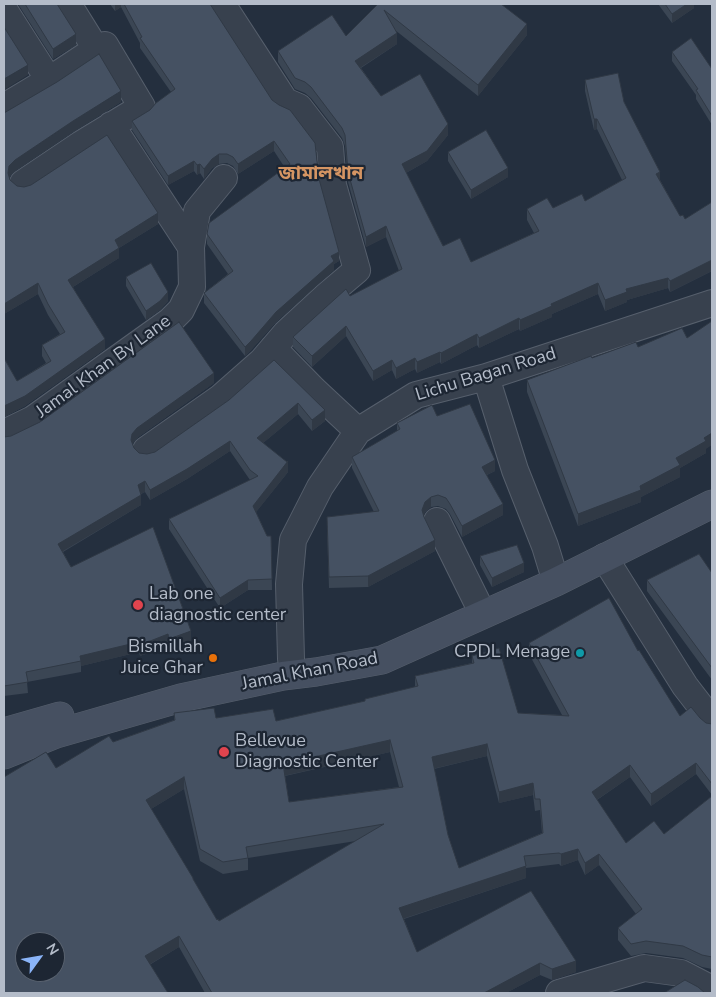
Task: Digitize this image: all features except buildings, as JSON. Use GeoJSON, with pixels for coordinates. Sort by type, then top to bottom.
{"type":"FeatureCollection","features":[{"type":"Feature","properties":{"kind":"main road"},"geometry":{"type":"LineString","coordinates":[[4,732],[190,679],[291,659],[369,649],[423,630],[477,602],[554,575],[592,552],[712,491]]}},
{"type":"Feature","properties":{"kind":"main road","name":"Jamal Khan Road"},"geometry":{"type":"LineString","coordinates":[[4,755],[56,734],[181,698],[283,676],[382,660],[554,575],[604,557],[712,504]]}},
{"type":"Feature","properties":{"kind":"street"},"geometry":{"type":"LineString","coordinates":[[68,4],[96,49]]}},
{"type":"Feature","properties":{"kind":"street"},"geometry":{"type":"LineString","coordinates":[[146,450],[220,398],[262,361],[292,327],[356,270],[333,185],[330,147],[299,107],[285,101],[222,4]]}},
{"type":"Feature","properties":{"kind":"street"},"geometry":{"type":"LineString","coordinates":[[4,11],[50,80]]}},
{"type":"Feature","properties":{"kind":"street"},"geometry":{"type":"LineString","coordinates":[[4,107],[105,45],[142,107],[80,144],[23,183]]}},
{"type":"Feature","properties":{"kind":"street"},"geometry":{"type":"LineString","coordinates":[[111,125],[191,247]]}},
{"type":"Feature","properties":{"kind":"street","name":"Jamal Khan By Lane"},"geometry":{"type":"LineString","coordinates":[[4,433],[33,419],[170,321],[181,310],[192,286],[191,247],[196,211],[224,178]]}},
{"type":"Feature","properties":{"kind":"street","name":"Lichu Bagan Road"},"geometry":{"type":"LineString","coordinates":[[291,659],[289,584],[293,540],[320,487],[358,432],[416,394],[486,377],[712,303]]}},
{"type":"Feature","properties":{"kind":"street"},"geometry":{"type":"LineString","coordinates":[[273,348],[358,432]]}},
{"type":"Feature","properties":{"kind":"street"},"geometry":{"type":"LineString","coordinates":[[486,377],[516,470],[554,575]]}},
{"type":"Feature","properties":{"kind":"street"},"geometry":{"type":"LineString","coordinates":[[437,521],[477,602]]}},
{"type":"Feature","properties":{"kind":"street"},"geometry":{"type":"LineString","coordinates":[[604,557],[685,686],[712,720]]}},
{"type":"Feature","properties":{"kind":"street"},"geometry":{"type":"LineString","coordinates":[[559,993],[644,968],[681,973],[708,987],[712,992]]}},
{"type":"Feature","properties":{"kind":"place","name":"Lab one diagnostic center"},"geometry":{"type":"Point","coordinates":[138,605]}},
{"type":"Feature","properties":{"kind":"place","name":"CPDL Menage"},"geometry":{"type":"Point","coordinates":[580,653]}},
{"type":"Feature","properties":{"kind":"place","name":"Bismillah Juice Ghar"},"geometry":{"type":"Point","coordinates":[213,658]}},
{"type":"Feature","properties":{"kind":"place","name":"Bellevue Diagnostic Center"},"geometry":{"type":"Point","coordinates":[224,752]}},
{"type":"Feature","properties":{"kind":"district","name":"জামালখান"},"geometry":{"type":"Point","coordinates":[321,174]}}]}
